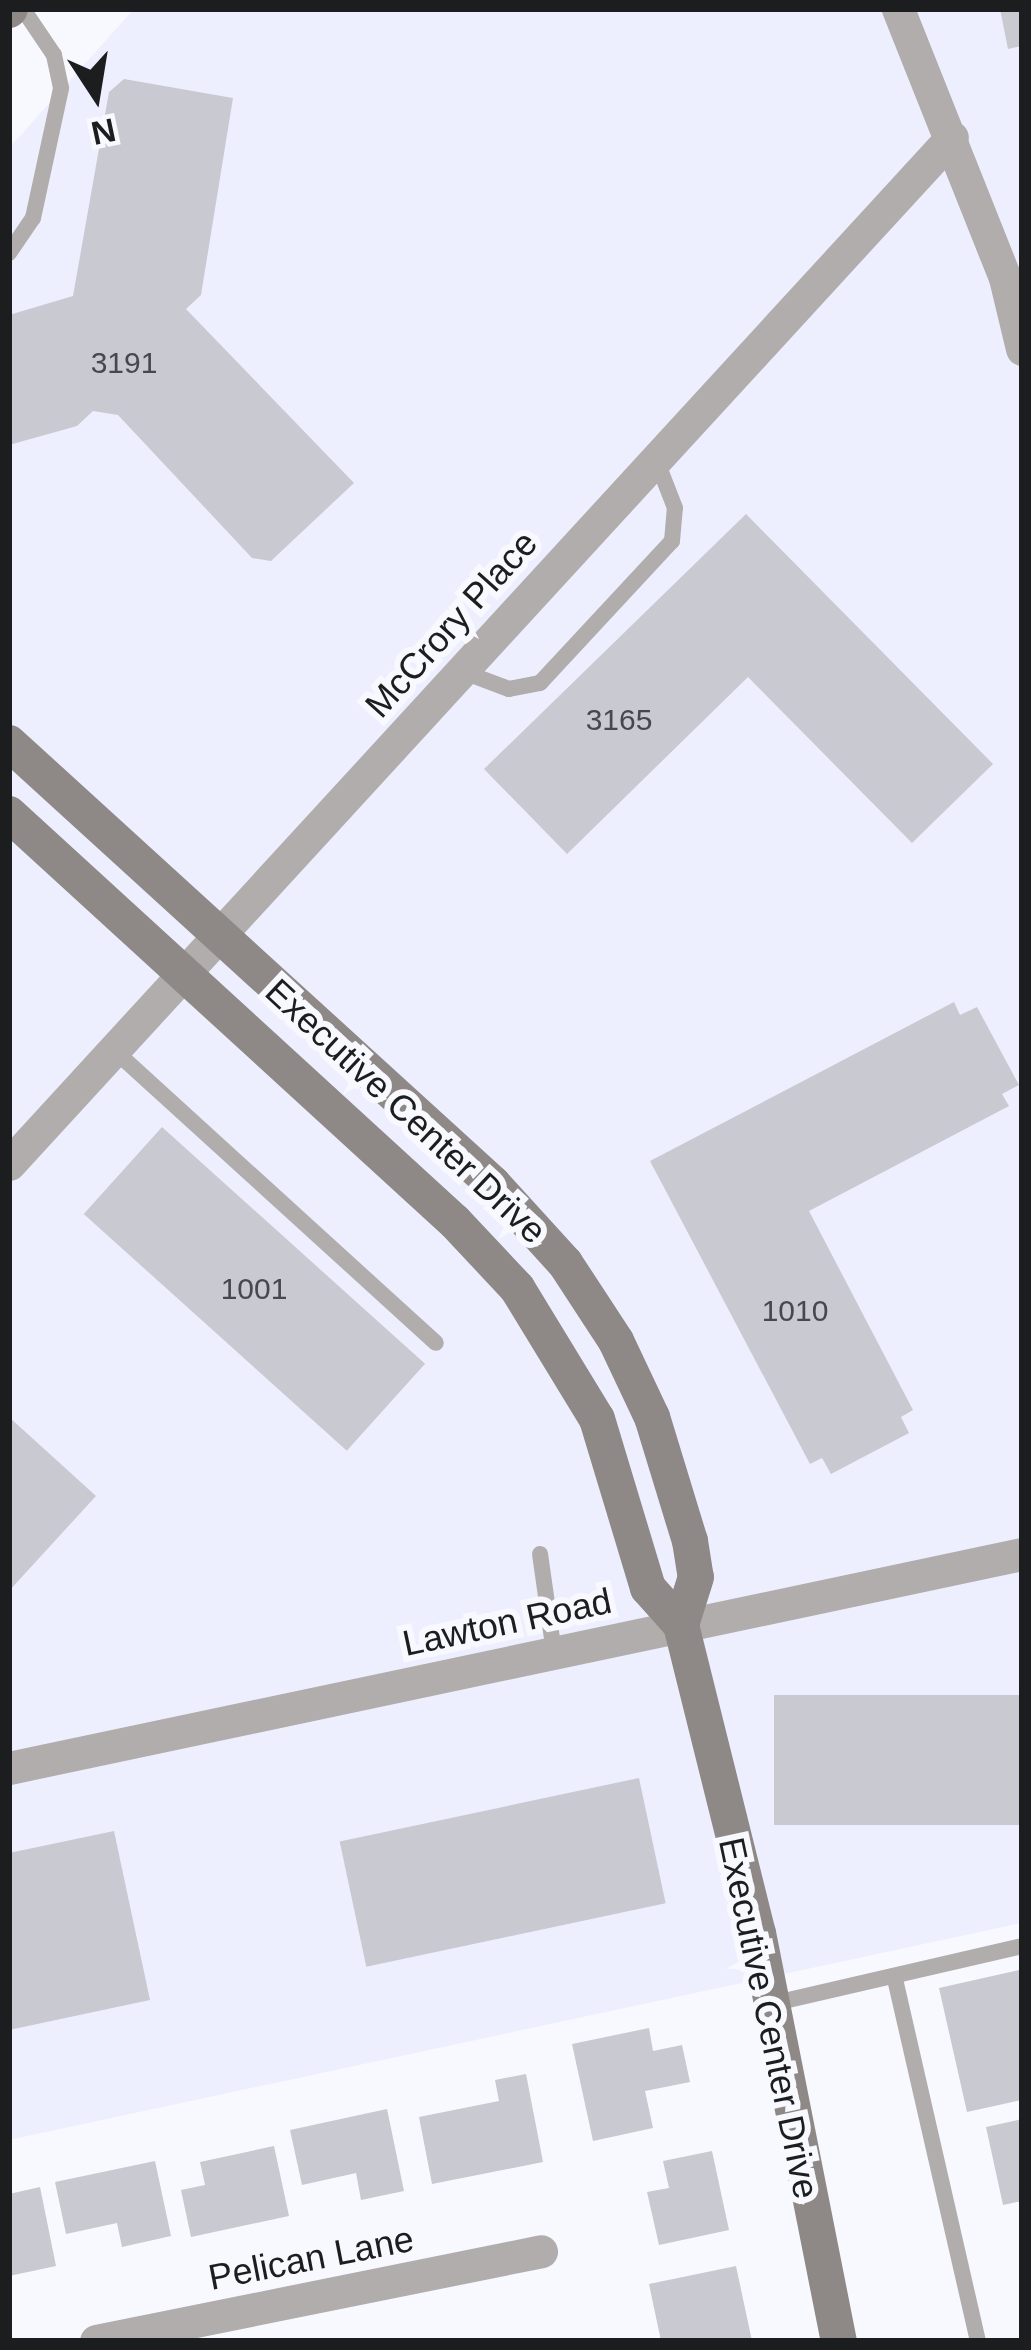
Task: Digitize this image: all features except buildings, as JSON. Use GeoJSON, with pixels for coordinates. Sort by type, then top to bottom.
{"type":"FeatureCollection","features":[{"type":"Feature","properties":{"kind":"street"},"geometry":{"type":"LineString","coordinates":[[898,9],[952,137],[1022,349]]}},
{"type":"Feature","properties":{"kind":"street","name":"McCrory Place"},"geometry":{"type":"LineString","coordinates":[[9,1164],[952,137]]}},
{"type":"Feature","properties":{"kind":"street","name":"Executive Center Drive"},"geometry":{"type":"LineString","coordinates":[[9,743],[493,1184],[582,1287],[642,1393],[673,1478],[696,1577],[681,1624]]}},
{"type":"Feature","properties":{"kind":"street","name":"Executive Center Drive"},"geometry":{"type":"LineString","coordinates":[[9,814],[468,1234],[525,1298],[597,1419],[648,1588],[681,1624],[770,2004],[839,2341]]}},
{"type":"Feature","properties":{"kind":"street","name":"Lawton Road"},"geometry":{"type":"LineString","coordinates":[[9,1768],[1022,1554]]}},
{"type":"Feature","properties":{"kind":"street","name":"Pelican Lane"},"geometry":{"type":"LineString","coordinates":[[97,2341],[541,2251]]}},
{"type":"Feature","properties":{"kind":"lane"},"geometry":{"type":"LineString","coordinates":[[9,253],[33,218],[61,88],[54,56],[22,9]]}},
{"type":"Feature","properties":{"kind":"lane"},"geometry":{"type":"LineString","coordinates":[[461,671],[509,689],[540,683],[673,541],[675,508],[656,458]]}},
{"type":"Feature","properties":{"kind":"lane"},"geometry":{"type":"LineString","coordinates":[[114,1050],[436,1342]]}},
{"type":"Feature","properties":{"kind":"lane"},"geometry":{"type":"LineString","coordinates":[[540,1554],[554,1652]]}},
{"type":"Feature","properties":{"kind":"lane"},"geometry":{"type":"LineString","coordinates":[[770,2004],[1022,1946]]}},
{"type":"Feature","properties":{"kind":"lane"},"geometry":{"type":"LineString","coordinates":[[895,1978],[978,2341]]}},
{"type":"Feature","properties":{"kind":"shaded area"},"geometry":{"type":"Polygon","coordinates":[[[134,9],[1022,9],[1022,1923],[9,2140],[9,148],[134,9]]]}}]}
